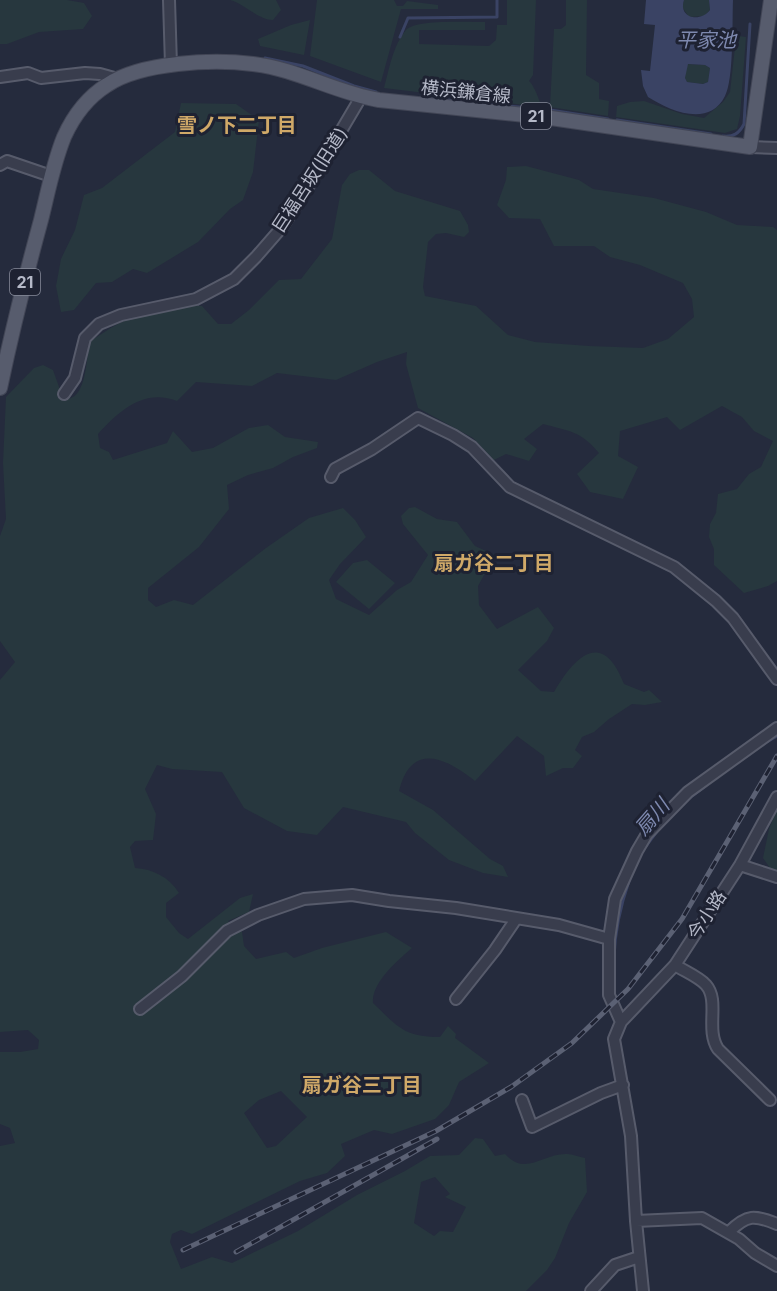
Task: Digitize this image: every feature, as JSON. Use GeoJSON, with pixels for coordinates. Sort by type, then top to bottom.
{"type":"FeatureCollection","features":[{"type":"Feature","properties":{"kind":"main road"},"geometry":{"type":"LineString","coordinates":[[750,147],[771,0]]}},
{"type":"Feature","properties":{"kind":"main road","name":"横浜鎌倉線"},"geometry":{"type":"LineString","coordinates":[[175,65],[224,62],[255,64],[320,81],[361,97],[422,106],[544,117],[750,147]]}},
{"type":"Feature","properties":{"kind":"main road","name":"21"},"geometry":{"type":"LineString","coordinates":[[0,388],[51,176],[64,137],[73,121],[95,94],[118,79],[175,65]]}},
{"type":"Feature","properties":{"kind":"street"},"geometry":{"type":"LineString","coordinates":[[169,0],[175,65]]}},
{"type":"Feature","properties":{"kind":"street"},"geometry":{"type":"LineString","coordinates":[[0,76],[28,73],[41,78],[85,73],[118,79]]}},
{"type":"Feature","properties":{"kind":"street","name":"巨福呂坂(旧道)"},"geometry":{"type":"LineString","coordinates":[[64,394],[75,378],[85,338],[99,324],[121,315],[196,299],[234,279],[256,257],[283,226],[361,97]]}},
{"type":"Feature","properties":{"kind":"street"},"geometry":{"type":"LineString","coordinates":[[750,147],[777,148]]}},
{"type":"Feature","properties":{"kind":"street"},"geometry":{"type":"LineString","coordinates":[[0,165],[8,161],[51,176]]}},
{"type":"Feature","properties":{"kind":"street"},"geometry":{"type":"LineString","coordinates":[[331,477],[335,469],[372,449],[418,418],[472,447],[510,487],[674,567],[716,600],[733,618],[777,679]]}},
{"type":"Feature","properties":{"kind":"street"},"geometry":{"type":"LineString","coordinates":[[767,663],[777,655]]}},
{"type":"Feature","properties":{"kind":"street"},"geometry":{"type":"LineString","coordinates":[[643,1291],[631,1136],[614,1039],[621,1022],[609,995],[609,939],[615,900],[647,834],[688,792],[777,728]]}},
{"type":"Feature","properties":{"kind":"street","name":"今小路"},"geometry":{"type":"LineString","coordinates":[[621,1022],[675,964],[740,865],[777,797]]}},
{"type":"Feature","properties":{"kind":"street"},"geometry":{"type":"LineString","coordinates":[[740,865],[777,877]]}},
{"type":"Feature","properties":{"kind":"street"},"geometry":{"type":"LineString","coordinates":[[140,1009],[182,976],[227,931],[258,915],[304,899],[352,895],[456,908],[559,925],[609,939]]}},
{"type":"Feature","properties":{"kind":"street"},"geometry":{"type":"LineString","coordinates":[[456,999],[516,919]]}},
{"type":"Feature","properties":{"kind":"street"},"geometry":{"type":"LineString","coordinates":[[675,964],[707,986],[711,996],[713,1041],[718,1049],[770,1100]]}},
{"type":"Feature","properties":{"kind":"street"},"geometry":{"type":"LineString","coordinates":[[522,1100],[532,1127],[601,1093],[623,1085]]}},
{"type":"Feature","properties":{"kind":"street"},"geometry":{"type":"LineString","coordinates":[[729,1232],[750,1217],[762,1218],[777,1224]]}},
{"type":"Feature","properties":{"kind":"street"},"geometry":{"type":"LineString","coordinates":[[636,1221],[702,1218],[729,1232],[755,1253],[777,1266]]}},
{"type":"Feature","properties":{"kind":"street"},"geometry":{"type":"LineString","coordinates":[[591,1291],[615,1265],[639,1257]]}},
{"type":"Feature","properties":{"kind":"shaded area"},"geometry":{"type":"Polygon","coordinates":[[[0,0],[67,0],[84,3],[92,16],[83,29],[39,32],[7,44],[0,44],[0,0]]]}},
{"type":"Feature","properties":{"kind":"shaded area"},"geometry":{"type":"Polygon","coordinates":[[[230,0],[276,0],[281,10],[273,20],[267,19],[230,0]]]}},
{"type":"Feature","properties":{"kind":"shaded area"},"geometry":{"type":"Polygon","coordinates":[[[317,0],[394,0],[397,6],[403,6],[407,1],[438,5],[438,9],[401,9],[381,82],[310,56],[317,0]]]}},
{"type":"Feature","properties":{"kind":"shaded area"},"geometry":{"type":"Polygon","coordinates":[[[507,0],[536,0],[533,75],[529,81],[535,89],[541,107],[384,88],[395,50],[406,30],[411,26],[431,23],[485,22],[485,30],[419,30],[419,44],[489,46],[496,40],[497,25],[507,25],[507,0]]]}},
{"type":"Feature","properties":{"kind":"shaded area"},"geometry":{"type":"Polygon","coordinates":[[[566,0],[587,0],[586,75],[599,83],[599,99],[609,101],[608,116],[550,107],[554,29],[561,29],[566,25],[566,0]]]}},
{"type":"Feature","properties":{"kind":"shaded area"},"geometry":{"type":"Polygon","coordinates":[[[684,0],[709,0],[710,10],[704,16],[689,17],[682,7],[684,0]]]}},
{"type":"Feature","properties":{"kind":"shaded area"},"geometry":{"type":"Polygon","coordinates":[[[310,20],[304,55],[260,46],[258,39],[291,25],[310,20]]]}},
{"type":"Feature","properties":{"kind":"shaded area"},"geometry":{"type":"Polygon","coordinates":[[[746,37],[737,129],[725,133],[616,117],[617,106],[644,101],[682,114],[704,118],[723,102],[730,92],[736,38],[746,37]]]}},
{"type":"Feature","properties":{"kind":"shaded area"},"geometry":{"type":"Polygon","coordinates":[[[687,64],[705,65],[710,68],[708,82],[703,84],[687,82],[685,78],[687,64]]]}},
{"type":"Feature","properties":{"kind":"shaded area"},"geometry":{"type":"Polygon","coordinates":[[[181,103],[236,104],[259,120],[253,172],[243,200],[230,209],[198,242],[147,273],[133,269],[112,282],[96,283],[74,310],[61,312],[56,286],[61,259],[75,230],[84,195],[102,188],[175,132],[181,103]]]}},
{"type":"Feature","properties":{"kind":"shaded area"},"geometry":{"type":"Polygon","coordinates":[[[526,166],[579,180],[593,189],[654,198],[706,212],[737,225],[773,227],[777,230],[777,581],[744,593],[714,565],[714,549],[709,537],[710,524],[716,513],[718,494],[737,489],[749,474],[761,467],[773,441],[754,431],[742,417],[722,406],[680,430],[667,417],[620,431],[618,456],[638,467],[623,499],[590,492],[577,474],[599,453],[586,440],[567,430],[543,424],[524,439],[537,449],[529,461],[506,454],[494,460],[473,438],[418,408],[406,364],[407,352],[336,380],[277,373],[252,386],[196,382],[177,401],[154,397],[133,404],[115,417],[98,434],[100,448],[109,452],[113,460],[167,443],[173,431],[192,452],[213,448],[249,428],[268,425],[285,437],[318,442],[317,448],[227,485],[229,509],[199,547],[148,588],[148,600],[156,607],[174,600],[193,605],[309,518],[343,508],[355,520],[366,537],[340,564],[329,580],[336,599],[369,615],[397,590],[411,582],[428,555],[403,524],[401,516],[409,508],[415,507],[437,519],[457,522],[475,546],[495,555],[478,586],[479,605],[497,629],[538,607],[554,628],[547,641],[518,670],[541,691],[554,692],[571,667],[580,659],[589,654],[598,653],[607,657],[616,667],[624,684],[644,692],[649,690],[662,702],[645,705],[632,704],[594,732],[582,737],[575,750],[582,756],[573,768],[563,768],[546,776],[544,756],[517,736],[475,781],[441,761],[420,760],[412,765],[404,776],[399,791],[433,810],[490,859],[503,866],[508,877],[483,873],[449,860],[415,833],[406,822],[343,807],[317,835],[287,831],[244,808],[222,772],[172,769],[157,765],[145,789],[156,814],[153,840],[135,841],[130,847],[135,868],[160,875],[179,893],[166,903],[166,917],[179,933],[188,939],[240,898],[253,894],[249,912],[228,921],[242,932],[244,946],[256,959],[286,952],[294,958],[322,948],[386,932],[412,948],[393,965],[381,980],[376,988],[373,1003],[402,1029],[410,1033],[440,1037],[448,1026],[456,1034],[455,1038],[489,1063],[459,1082],[449,1105],[435,1119],[392,1134],[374,1130],[341,1144],[345,1156],[327,1173],[300,1181],[192,1234],[181,1230],[172,1234],[170,1242],[181,1269],[212,1257],[232,1263],[298,1231],[357,1195],[430,1156],[459,1155],[475,1138],[483,1139],[495,1156],[505,1154],[520,1164],[528,1164],[558,1155],[569,1154],[585,1158],[587,1192],[569,1223],[555,1258],[547,1270],[526,1291],[0,1291],[0,1146],[15,1143],[10,1128],[0,1124],[0,1052],[38,1049],[39,1040],[28,1030],[0,1032],[0,680],[15,662],[0,641],[0,536],[6,519],[3,463],[6,397],[34,368],[43,365],[53,370],[63,398],[71,398],[81,387],[84,378],[89,342],[127,320],[159,310],[193,305],[202,306],[218,324],[231,324],[249,310],[279,280],[301,279],[332,239],[342,185],[350,174],[359,170],[369,170],[395,191],[460,211],[468,225],[469,232],[464,237],[446,233],[436,234],[428,242],[423,287],[425,296],[476,306],[508,335],[535,342],[643,348],[668,339],[694,317],[692,299],[683,283],[640,265],[610,257],[594,246],[554,246],[540,219],[509,218],[497,205],[506,180],[507,167],[526,166]],[[281,1091],[259,1100],[244,1113],[267,1148],[276,1146],[307,1117],[281,1091]],[[435,1177],[421,1182],[414,1223],[434,1236],[440,1231],[453,1232],[466,1207],[445,1197],[450,1194],[435,1177]]]}},
{"type":"Feature","properties":{"kind":"shaded area"},"geometry":{"type":"Polygon","coordinates":[[[367,560],[395,583],[369,609],[336,582],[353,563],[367,560]]]}},
{"type":"Feature","properties":{"kind":"shaded area"},"geometry":{"type":"Polygon","coordinates":[[[777,810],[777,871],[770,868],[763,858],[769,829],[777,810]]]}},
{"type":"Feature","properties":{"kind":"water","name":"平家池"},"geometry":{"type":"Polygon","coordinates":[[[646,0],[684,0],[684,11],[691,17],[696,17],[710,10],[709,0],[733,0],[730,77],[725,96],[718,106],[709,112],[689,114],[667,107],[648,97],[643,86],[641,70],[650,71],[655,25],[644,24],[646,0]],[[688,64],[685,78],[687,82],[703,84],[708,82],[710,68],[705,65],[688,64]]]}},
{"type":"Feature","properties":{"kind":"waterway"},"geometry":{"type":"LineString","coordinates":[[400,37],[408,18],[497,17],[497,0]]}},
{"type":"Feature","properties":{"kind":"waterway"},"geometry":{"type":"LineString","coordinates":[[723,136],[735,134],[744,124],[750,24]]}},
{"type":"Feature","properties":{"kind":"waterway"},"geometry":{"type":"LineString","coordinates":[[265,58],[303,66],[376,92]]}},
{"type":"Feature","properties":{"kind":"waterway"},"geometry":{"type":"LineString","coordinates":[[437,99],[540,109]]}},
{"type":"Feature","properties":{"kind":"waterway"},"geometry":{"type":"LineString","coordinates":[[550,110],[608,119]]}},
{"type":"Feature","properties":{"kind":"waterway"},"geometry":{"type":"LineString","coordinates":[[617,120],[711,134]]}},
{"type":"Feature","properties":{"kind":"waterway","name":"扇川"},"geometry":{"type":"LineString","coordinates":[[763,744],[777,736]]}},
{"type":"Feature","properties":{"kind":"waterway","name":"扇川"},"geometry":{"type":"LineString","coordinates":[[688,799],[704,787]]}},
{"type":"Feature","properties":{"kind":"waterway","name":"扇川"},"geometry":{"type":"LineString","coordinates":[[646,846],[658,830]]}},
{"type":"Feature","properties":{"kind":"waterway","name":"扇川"},"geometry":{"type":"LineString","coordinates":[[614,957],[618,919],[629,881]]}},
{"type":"Feature","properties":{"kind":"railway"},"geometry":{"type":"LineString","coordinates":[[183,1250],[436,1131],[511,1087],[572,1043],[628,989],[682,919],[777,756]]}},
{"type":"Feature","properties":{"kind":"railway"},"geometry":{"type":"LineString","coordinates":[[236,1252],[437,1139]]}},
{"type":"Feature","properties":{"kind":"district","name":"雪ノ下二丁目"},"geometry":{"type":"Point","coordinates":[237,125]}},
{"type":"Feature","properties":{"kind":"district","name":"扇ガ谷二丁目"},"geometry":{"type":"Point","coordinates":[494,563]}},
{"type":"Feature","properties":{"kind":"district","name":"扇ガ谷三丁目"},"geometry":{"type":"Point","coordinates":[362,1085]}}]}
